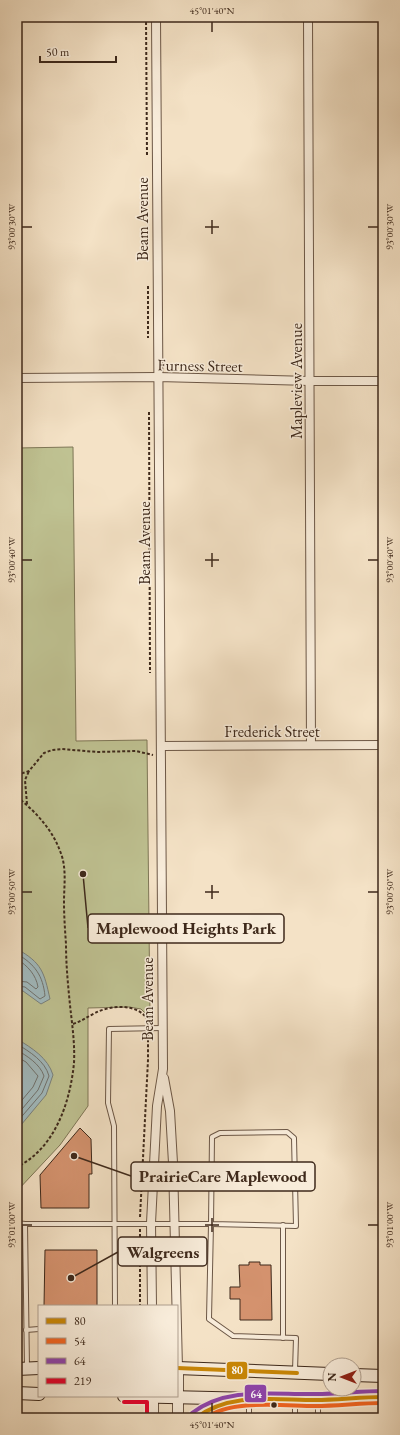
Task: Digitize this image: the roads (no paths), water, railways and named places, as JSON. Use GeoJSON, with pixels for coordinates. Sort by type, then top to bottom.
{"type":"FeatureCollection","features":[{"type":"Feature","properties":{"kind":"main road"},"geometry":{"type":"LineString","coordinates":[[178,1368],[322,1374]]}},
{"type":"Feature","properties":{"kind":"main road"},"geometry":{"type":"LineString","coordinates":[[362,1375],[383,1376]]}},
{"type":"Feature","properties":{"kind":"main road"},"geometry":{"type":"LineString","coordinates":[[17,1393],[38,1394]]}},
{"type":"Feature","properties":{"kind":"main road"},"geometry":{"type":"LineString","coordinates":[[178,1397],[295,1400],[383,1397]]}},
{"type":"Feature","properties":{"kind":"main road"},"geometry":{"type":"LineString","coordinates":[[196,1418],[206,1409],[249,1399]]}},
{"type":"Feature","properties":{"kind":"street","name":"Beam Avenue"},"geometry":{"type":"LineString","coordinates":[[156,17],[162,1028],[163,1070],[170,1111],[173,1163],[177,1305]]}},
{"type":"Feature","properties":{"kind":"street","name":"Mapleview Avenue"},"geometry":{"type":"LineString","coordinates":[[308,17],[311,745]]}},
{"type":"Feature","properties":{"kind":"street","name":"Furness Street"},"geometry":{"type":"LineString","coordinates":[[17,378],[158,377],[310,381],[383,380]]}},
{"type":"Feature","properties":{"kind":"street","name":"Frederick Street"},"geometry":{"type":"LineString","coordinates":[[161,746],[383,745]]}},
{"type":"Feature","properties":{"kind":"street","name":"Beam Avenue"},"geometry":{"type":"LineString","coordinates":[[152,1305],[151,1223],[157,1106],[163,1070]]}},
{"type":"Feature","properties":{"kind":"street","name":"Beam Avenue"},"geometry":{"type":"LineString","coordinates":[[178,1368],[178,1418]]}},
{"type":"Feature","properties":{"kind":"street"},"geometry":{"type":"LineString","coordinates":[[154,1397],[154,1418]]}},
{"type":"Feature","properties":{"kind":"lane"},"geometry":{"type":"LineString","coordinates":[[115,1305],[114,1126],[108,1103],[109,1030],[162,1028]]}},
{"type":"Feature","properties":{"kind":"lane"},"geometry":{"type":"LineString","coordinates":[[17,1223],[151,1223],[174,1224],[211,1224],[296,1226],[294,1138],[287,1132],[220,1133],[212,1137],[211,1224],[209,1320],[233,1336],[296,1338],[295,1373]]}},
{"type":"Feature","properties":{"kind":"lane"},"geometry":{"type":"LineString","coordinates":[[25,1224],[28,1369]]}},
{"type":"Feature","properties":{"kind":"lane"},"geometry":{"type":"LineString","coordinates":[[283,1226],[283,1338]]}},
{"type":"Feature","properties":{"kind":"lane"},"geometry":{"type":"LineString","coordinates":[[26,1330],[38,1329]]}},
{"type":"Feature","properties":{"kind":"lane"},"geometry":{"type":"LineString","coordinates":[[249,1399],[249,1418]]}},
{"type":"Feature","properties":{"kind":"lane"},"geometry":{"type":"LineString","coordinates":[[295,1400],[295,1418]]}},
{"type":"Feature","properties":{"kind":"lane"},"geometry":{"type":"LineString","coordinates":[[318,1400],[318,1418]]}},
{"type":"Feature","properties":{"kind":"water"},"geometry":{"type":"Polygon","coordinates":[[[17,949],[32,959],[44,975],[50,999],[41,1004],[23,991],[17,990],[17,949]]]}},
{"type":"Feature","properties":{"kind":"water"},"geometry":{"type":"Polygon","coordinates":[[[17,1039],[34,1050],[47,1063],[53,1075],[46,1095],[21,1125],[17,1127],[17,1039]]]}},
{"type":"Feature","properties":{"kind":"place","name":"Maplewood Heights Park"},"geometry":{"type":"Point","coordinates":[83,874]}},
{"type":"Feature","properties":{"kind":"place","name":"PrairieCare Maplewood"},"geometry":{"type":"Point","coordinates":[74,1156]}},
{"type":"Feature","properties":{"kind":"place","name":"Walgreens"},"geometry":{"type":"Point","coordinates":[71,1278]}}]}
